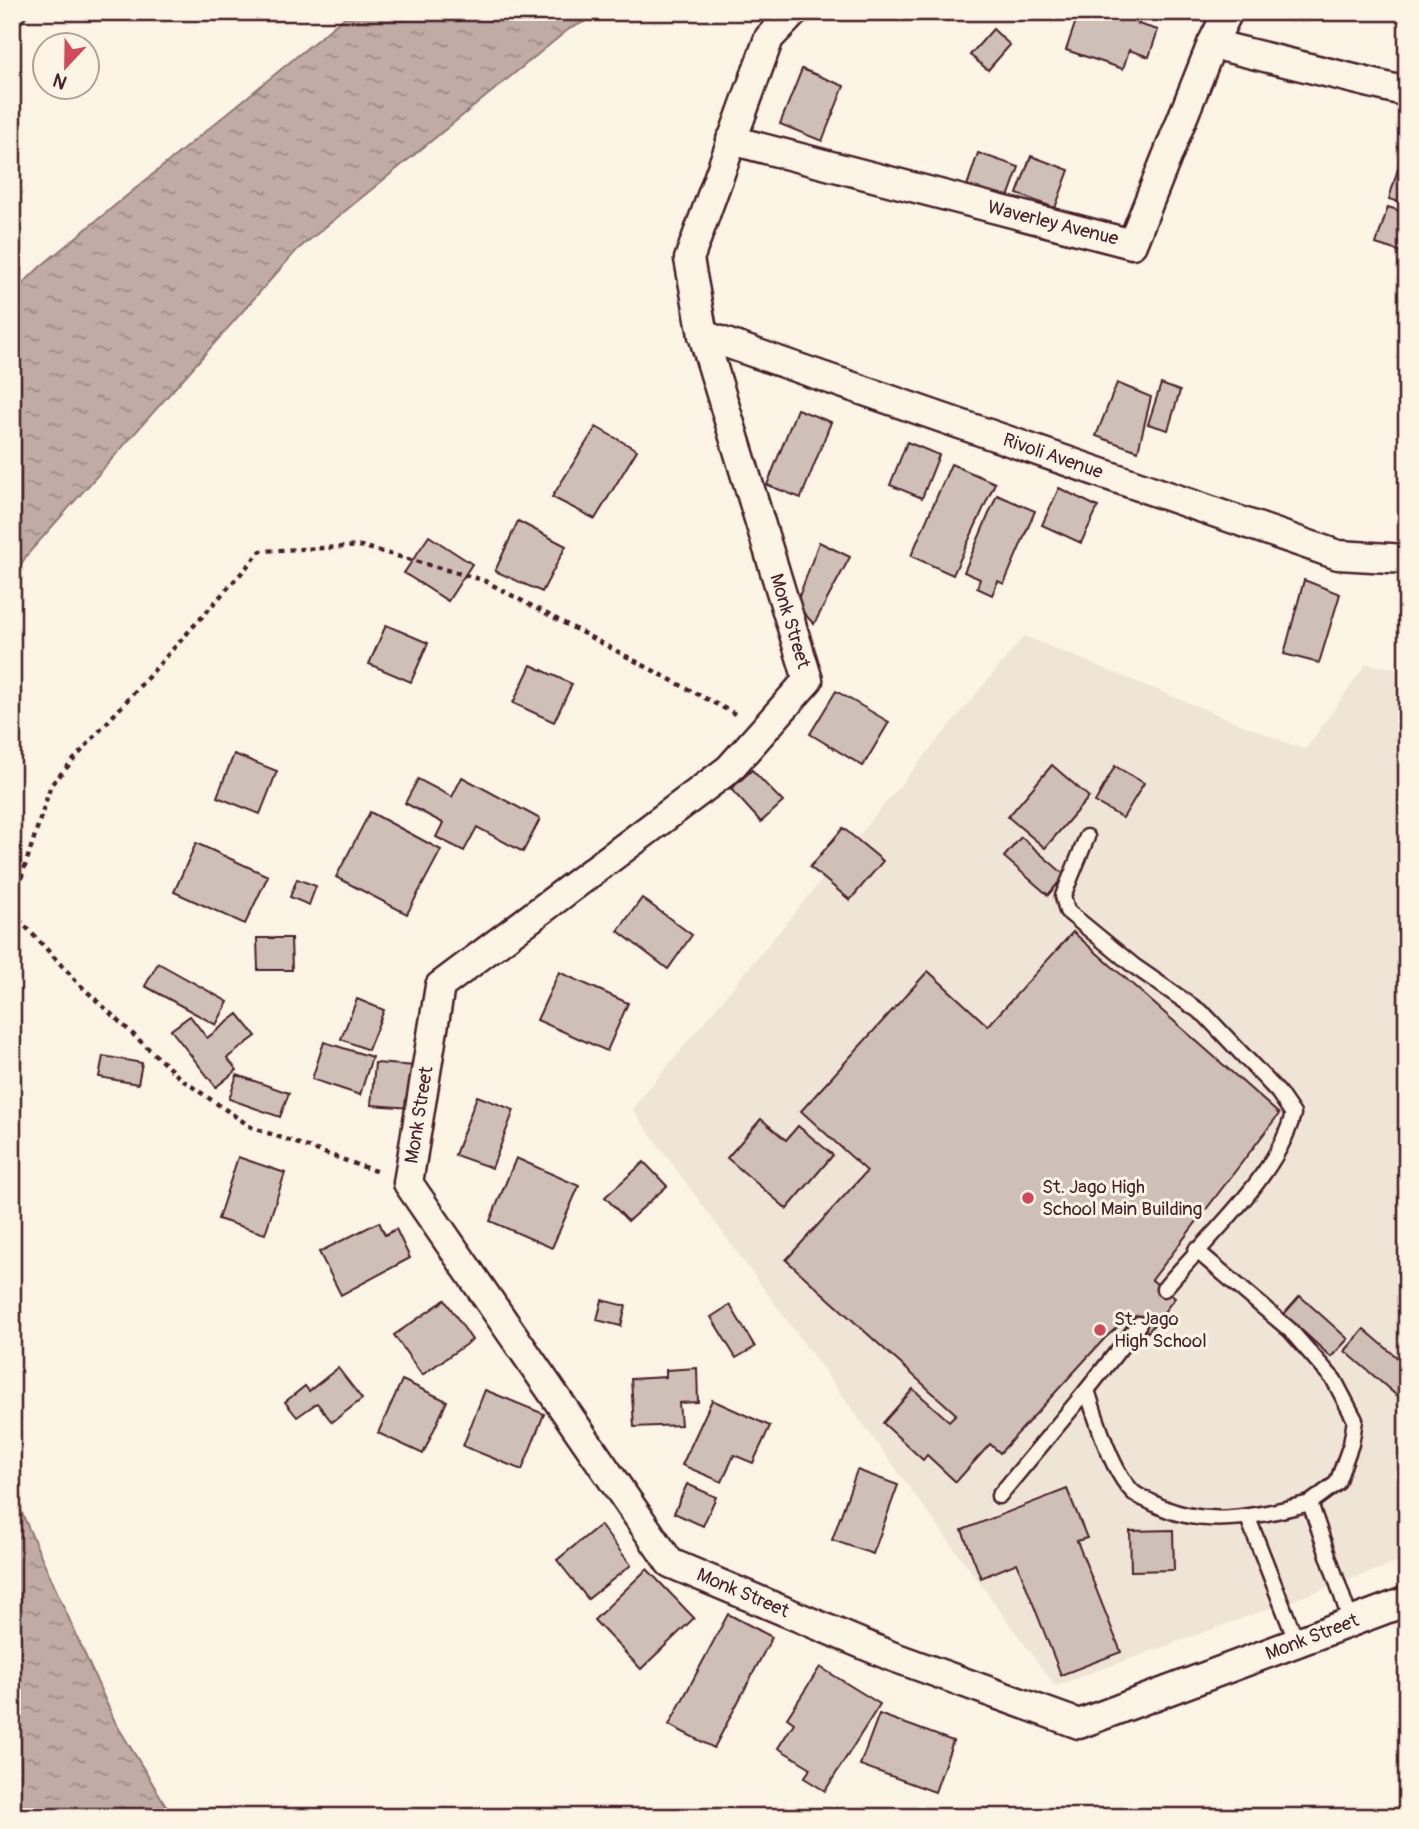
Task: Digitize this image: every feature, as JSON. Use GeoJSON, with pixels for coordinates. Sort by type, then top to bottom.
{"type":"FeatureCollection","features":[{"type":"Feature","properties":{"kind":"street","name":"Monk Street"},"geometry":{"type":"LineString","coordinates":[[794,12],[769,38],[689,259],[704,335],[808,680],[729,769],[440,986],[408,1183],[670,1563],[891,1656],[1079,1724],[1407,1601]]}},
{"type":"Feature","properties":{"kind":"street","name":"Waverley Avenue"},"geometry":{"type":"LineString","coordinates":[[731,140],[1132,244],[1212,44],[1228,12]]}},
{"type":"Feature","properties":{"kind":"street"},"geometry":{"type":"LineString","coordinates":[[1212,44],[1407,92]]}},
{"type":"Feature","properties":{"kind":"street","name":"Rivoli Avenue"},"geometry":{"type":"LineString","coordinates":[[704,335],[1338,555],[1407,559]]}},
{"type":"Feature","properties":{"kind":"lane"},"geometry":{"type":"LineString","coordinates":[[1087,837],[1063,897],[1067,911],[1134,966],[1205,1016],[1278,1092],[1293,1114],[1287,1137],[1261,1179],[1164,1289]]}},
{"type":"Feature","properties":{"kind":"lane"},"geometry":{"type":"LineString","coordinates":[[1087,1390],[1105,1446],[1133,1492],[1171,1512],[1207,1519],[1248,1518],[1310,1503],[1337,1483],[1351,1444],[1354,1420],[1334,1380],[1290,1330],[1196,1250]]}},
{"type":"Feature","properties":{"kind":"lane"},"geometry":{"type":"LineString","coordinates":[[999,1496],[1139,1324]]}},
{"type":"Feature","properties":{"kind":"lane"},"geometry":{"type":"LineString","coordinates":[[1310,1503],[1351,1622]]}},
{"type":"Feature","properties":{"kind":"lane"},"geometry":{"type":"LineString","coordinates":[[1248,1518],[1297,1643]]}},
{"type":"Feature","properties":{"kind":"path"},"geometry":{"type":"LineString","coordinates":[[408,1183],[251,1127],[181,1079],[79,984],[12,909],[51,785],[261,551],[361,546],[483,580],[764,729]]}},
{"type":"Feature","properties":{"kind":"shaded area","name":"St. Jago High School"},"geometry":{"type":"Polygon","coordinates":[[[1024,636],[1305,750],[1366,664],[1407,670],[1407,1559],[1055,1686],[632,1109],[1024,636]]]}},
{"type":"Feature","properties":{"kind":"water"},"geometry":{"type":"Polygon","coordinates":[[[351,12],[605,12],[569,29],[297,250],[26,556],[12,583],[12,294],[41,266],[351,12]]]}},
{"type":"Feature","properties":{"kind":"water"},"geometry":{"type":"Polygon","coordinates":[[[12,1491],[115,1722],[173,1817],[12,1817],[12,1491]]]}},
{"type":"Feature","properties":{"kind":"building"},"geometry":{"type":"Polygon","coordinates":[[[12,12],[30,12],[12,33],[12,12]]]}},
{"type":"Feature","properties":{"kind":"building"},"geometry":{"type":"Polygon","coordinates":[[[1079,12],[1142,12],[1138,24],[1158,30],[1149,57],[1129,50],[1123,69],[1066,50],[1079,12]]]}},
{"type":"Feature","properties":{"kind":"building"},"geometry":{"type":"Polygon","coordinates":[[[993,29],[1010,45],[988,70],[970,55],[993,29]]]}},
{"type":"Feature","properties":{"kind":"building"},"geometry":{"type":"Polygon","coordinates":[[[802,69],[844,86],[822,141],[780,124],[802,69]]]}},
{"type":"Feature","properties":{"kind":"building"},"geometry":{"type":"Polygon","coordinates":[[[978,153],[1019,167],[1007,200],[967,186],[978,153]]]}},
{"type":"Feature","properties":{"kind":"building"},"geometry":{"type":"Polygon","coordinates":[[[1402,155],[1407,156],[1407,204],[1389,199],[1402,155]]]}},
{"type":"Feature","properties":{"kind":"building"},"geometry":{"type":"Polygon","coordinates":[[[1031,156],[1069,170],[1055,208],[1017,194],[1031,156]]]}},
{"type":"Feature","properties":{"kind":"building"},"geometry":{"type":"Polygon","coordinates":[[[1388,207],[1407,213],[1407,254],[1376,244],[1388,207]]]}},
{"type":"Feature","properties":{"kind":"building"},"geometry":{"type":"Polygon","coordinates":[[[1117,383],[1151,397],[1138,451],[1096,436],[1117,383]]]}},
{"type":"Feature","properties":{"kind":"building"},"geometry":{"type":"Polygon","coordinates":[[[1161,384],[1180,391],[1168,430],[1148,424],[1161,384]]]}},
{"type":"Feature","properties":{"kind":"building"},"geometry":{"type":"Polygon","coordinates":[[[797,409],[831,422],[801,498],[767,485],[797,409]]]}},
{"type":"Feature","properties":{"kind":"building"},"geometry":{"type":"Polygon","coordinates":[[[596,427],[637,450],[595,519],[552,497],[596,427]]]}},
{"type":"Feature","properties":{"kind":"building"},"geometry":{"type":"Polygon","coordinates":[[[907,442],[939,455],[922,498],[890,485],[907,442]]]}},
{"type":"Feature","properties":{"kind":"building"},"geometry":{"type":"Polygon","coordinates":[[[951,464],[995,483],[953,575],[911,556],[951,464]]]}},
{"type":"Feature","properties":{"kind":"building"},"geometry":{"type":"Polygon","coordinates":[[[1059,488],[1098,507],[1081,543],[1042,525],[1059,488]]]}},
{"type":"Feature","properties":{"kind":"building"},"geometry":{"type":"Polygon","coordinates":[[[997,495],[1035,511],[1004,584],[998,581],[992,595],[977,588],[980,579],[964,572],[997,495]]]}},
{"type":"Feature","properties":{"kind":"building"},"geometry":{"type":"Polygon","coordinates":[[[518,521],[566,546],[542,592],[495,571],[518,521]]]}},
{"type":"Feature","properties":{"kind":"building"},"geometry":{"type":"Polygon","coordinates":[[[429,536],[472,564],[448,601],[404,573],[429,536]]]}},
{"type":"Feature","properties":{"kind":"building"},"geometry":{"type":"Polygon","coordinates":[[[819,542],[850,557],[814,624],[796,605],[819,542]]]}},
{"type":"Feature","properties":{"kind":"building"},"geometry":{"type":"Polygon","coordinates":[[[1304,580],[1340,594],[1319,663],[1284,654],[1304,580]]]}},
{"type":"Feature","properties":{"kind":"building"},"geometry":{"type":"Polygon","coordinates":[[[386,625],[428,643],[411,682],[369,664],[386,625]]]}},
{"type":"Feature","properties":{"kind":"building"},"geometry":{"type":"Polygon","coordinates":[[[531,665],[572,684],[554,722],[513,703],[531,665]]]}},
{"type":"Feature","properties":{"kind":"building"},"geometry":{"type":"Polygon","coordinates":[[[836,691],[889,722],[863,766],[810,734],[836,691]]]}},
{"type":"Feature","properties":{"kind":"building"},"geometry":{"type":"Polygon","coordinates":[[[234,754],[277,771],[260,814],[217,797],[234,754]]]}},
{"type":"Feature","properties":{"kind":"building"},"geometry":{"type":"Polygon","coordinates":[[[1052,765],[1089,797],[1045,848],[1008,817],[1052,765]]]}},
{"type":"Feature","properties":{"kind":"building"},"geometry":{"type":"Polygon","coordinates":[[[1115,766],[1144,783],[1123,818],[1095,802],[1115,766]]]}},
{"type":"Feature","properties":{"kind":"building"},"geometry":{"type":"Polygon","coordinates":[[[752,770],[783,802],[761,822],[731,789],[752,770]]]}},
{"type":"Feature","properties":{"kind":"building"},"geometry":{"type":"Polygon","coordinates":[[[462,777],[540,819],[523,852],[477,827],[464,851],[436,837],[443,823],[405,803],[418,779],[452,797],[462,777]]]}},
{"type":"Feature","properties":{"kind":"building"},"geometry":{"type":"Polygon","coordinates":[[[370,812],[441,850],[407,914],[336,877],[370,812]]]}},
{"type":"Feature","properties":{"kind":"building"},"geometry":{"type":"Polygon","coordinates":[[[843,828],[883,861],[850,900],[810,867],[843,828]]]}},
{"type":"Feature","properties":{"kind":"building"},"geometry":{"type":"Polygon","coordinates":[[[1021,837],[1065,875],[1048,895],[1004,857],[1021,837]]]}},
{"type":"Feature","properties":{"kind":"building"},"geometry":{"type":"Polygon","coordinates":[[[196,843],[268,876],[245,924],[174,892],[196,843]]]}},
{"type":"Feature","properties":{"kind":"building"},"geometry":{"type":"Polygon","coordinates":[[[297,879],[316,886],[309,905],[290,897],[297,879]]]}},
{"type":"Feature","properties":{"kind":"building"},"geometry":{"type":"Polygon","coordinates":[[[642,898],[692,935],[668,969],[618,931],[642,898]]]}},
{"type":"Feature","properties":{"kind":"building","name":"St. Jago High School Main Building"},"geometry":{"type":"Polygon","coordinates":[[[1073,932],[1279,1114],[1152,1280],[1175,1298],[1148,1332],[1130,1316],[1105,1338],[1000,1453],[990,1444],[956,1482],[927,1455],[923,1460],[883,1423],[913,1389],[949,1421],[956,1414],[786,1260],[867,1171],[801,1111],[928,971],[988,1026],[1073,932]]]}},
{"type":"Feature","properties":{"kind":"building"},"geometry":{"type":"Polygon","coordinates":[[[257,938],[291,938],[292,970],[258,970],[257,938]]]}},
{"type":"Feature","properties":{"kind":"building"},"geometry":{"type":"Polygon","coordinates":[[[158,963],[228,1002],[216,1025],[145,986],[158,963]]]}},
{"type":"Feature","properties":{"kind":"building"},"geometry":{"type":"Polygon","coordinates":[[[559,972],[628,1003],[607,1051],[537,1020],[559,972]]]}},
{"type":"Feature","properties":{"kind":"building"},"geometry":{"type":"Polygon","coordinates":[[[357,999],[384,1010],[368,1050],[341,1039],[357,999]]]}},
{"type":"Feature","properties":{"kind":"building"},"geometry":{"type":"Polygon","coordinates":[[[238,1014],[256,1036],[227,1058],[237,1070],[216,1087],[171,1030],[190,1016],[207,1038],[238,1014]]]}},
{"type":"Feature","properties":{"kind":"building"},"geometry":{"type":"Polygon","coordinates":[[[324,1042],[372,1057],[360,1095],[312,1079],[324,1042]]]}},
{"type":"Feature","properties":{"kind":"building"},"geometry":{"type":"Polygon","coordinates":[[[103,1056],[142,1063],[138,1084],[99,1077],[103,1056]]]}},
{"type":"Feature","properties":{"kind":"building"},"geometry":{"type":"Polygon","coordinates":[[[375,1063],[416,1066],[412,1108],[371,1105],[375,1063]]]}},
{"type":"Feature","properties":{"kind":"building"},"geometry":{"type":"Polygon","coordinates":[[[237,1075],[289,1093],[280,1117],[229,1099],[237,1075]]]}},
{"type":"Feature","properties":{"kind":"building"},"geometry":{"type":"Polygon","coordinates":[[[477,1096],[514,1110],[492,1168],[455,1155],[477,1096]]]}},
{"type":"Feature","properties":{"kind":"building"},"geometry":{"type":"Polygon","coordinates":[[[761,1119],[786,1140],[798,1126],[833,1155],[787,1209],[727,1158],[761,1119]]]}},
{"type":"Feature","properties":{"kind":"building"},"geometry":{"type":"Polygon","coordinates":[[[238,1157],[285,1173],[265,1234],[218,1219],[238,1157]]]}},
{"type":"Feature","properties":{"kind":"building"},"geometry":{"type":"Polygon","coordinates":[[[516,1158],[579,1186],[552,1248],[490,1221],[516,1158]]]}},
{"type":"Feature","properties":{"kind":"building"},"geometry":{"type":"Polygon","coordinates":[[[644,1162],[667,1186],[628,1221],[605,1197],[644,1162]]]}},
{"type":"Feature","properties":{"kind":"building"},"geometry":{"type":"Polygon","coordinates":[[[379,1222],[385,1235],[396,1229],[410,1258],[341,1295],[319,1252],[379,1222]]]}},
{"type":"Feature","properties":{"kind":"building"},"geometry":{"type":"Polygon","coordinates":[[[1300,1296],[1348,1339],[1331,1357],[1284,1314],[1300,1296]]]}},
{"type":"Feature","properties":{"kind":"building"},"geometry":{"type":"Polygon","coordinates":[[[445,1300],[472,1340],[422,1375],[394,1335],[445,1300]]]}},
{"type":"Feature","properties":{"kind":"building"},"geometry":{"type":"Polygon","coordinates":[[[602,1300],[626,1306],[621,1326],[597,1320],[602,1300]]]}},
{"type":"Feature","properties":{"kind":"building"},"geometry":{"type":"Polygon","coordinates":[[[730,1305],[755,1347],[736,1358],[711,1317],[730,1305]]]}},
{"type":"Feature","properties":{"kind":"building"},"geometry":{"type":"Polygon","coordinates":[[[1364,1329],[1407,1366],[1407,1382],[1396,1395],[1345,1351],[1364,1329]]]}},
{"type":"Feature","properties":{"kind":"building"},"geometry":{"type":"Polygon","coordinates":[[[338,1368],[362,1399],[332,1422],[317,1403],[297,1417],[285,1402],[305,1386],[309,1391],[338,1368]]]}},
{"type":"Feature","properties":{"kind":"building"},"geometry":{"type":"Polygon","coordinates":[[[697,1368],[698,1402],[679,1403],[681,1425],[634,1427],[631,1379],[666,1377],[666,1370],[697,1368]]]}},
{"type":"Feature","properties":{"kind":"building"},"geometry":{"type":"Polygon","coordinates":[[[402,1380],[447,1401],[423,1454],[378,1433],[402,1380]]]}},
{"type":"Feature","properties":{"kind":"building"},"geometry":{"type":"Polygon","coordinates":[[[485,1390],[544,1414],[522,1470],[463,1446],[485,1390]]]}},
{"type":"Feature","properties":{"kind":"building"},"geometry":{"type":"Polygon","coordinates":[[[712,1400],[770,1426],[753,1463],[734,1455],[722,1482],[682,1465],[712,1400]]]}},
{"type":"Feature","properties":{"kind":"building"},"geometry":{"type":"Polygon","coordinates":[[[857,1470],[898,1485],[873,1554],[832,1540],[857,1470]]]}},
{"type":"Feature","properties":{"kind":"building"},"geometry":{"type":"Polygon","coordinates":[[[687,1484],[716,1497],[703,1526],[674,1513],[687,1484]]]}},
{"type":"Feature","properties":{"kind":"building"},"geometry":{"type":"Polygon","coordinates":[[[1067,1489],[1087,1538],[1077,1541],[1121,1652],[1061,1675],[1017,1563],[981,1578],[962,1530],[1067,1489]]]}},
{"type":"Feature","properties":{"kind":"building"},"geometry":{"type":"Polygon","coordinates":[[[600,1525],[631,1565],[588,1599],[557,1560],[600,1525]]]}},
{"type":"Feature","properties":{"kind":"building"},"geometry":{"type":"Polygon","coordinates":[[[1173,1530],[1174,1570],[1131,1571],[1130,1531],[1173,1530]]]}},
{"type":"Feature","properties":{"kind":"building"},"geometry":{"type":"Polygon","coordinates":[[[647,1569],[694,1618],[641,1669],[594,1620],[647,1569]]]}},
{"type":"Feature","properties":{"kind":"building"},"geometry":{"type":"Polygon","coordinates":[[[728,1614],[772,1637],[714,1748],[669,1725],[728,1614]]]}},
{"type":"Feature","properties":{"kind":"building"},"geometry":{"type":"Polygon","coordinates":[[[820,1667],[880,1704],[825,1791],[804,1778],[811,1768],[778,1748],[794,1723],[787,1718],[820,1667]]]}},
{"type":"Feature","properties":{"kind":"building"},"geometry":{"type":"Polygon","coordinates":[[[879,1714],[953,1741],[935,1792],[860,1765],[879,1714]]]}},
{"type":"Feature","properties":{"kind":"place","name":"St. Jago High School Main Building"},"geometry":{"type":"Point","coordinates":[1028,1198]}},
{"type":"Feature","properties":{"kind":"place","name":"St. Jago High School"},"geometry":{"type":"Point","coordinates":[1100,1330]}}]}
